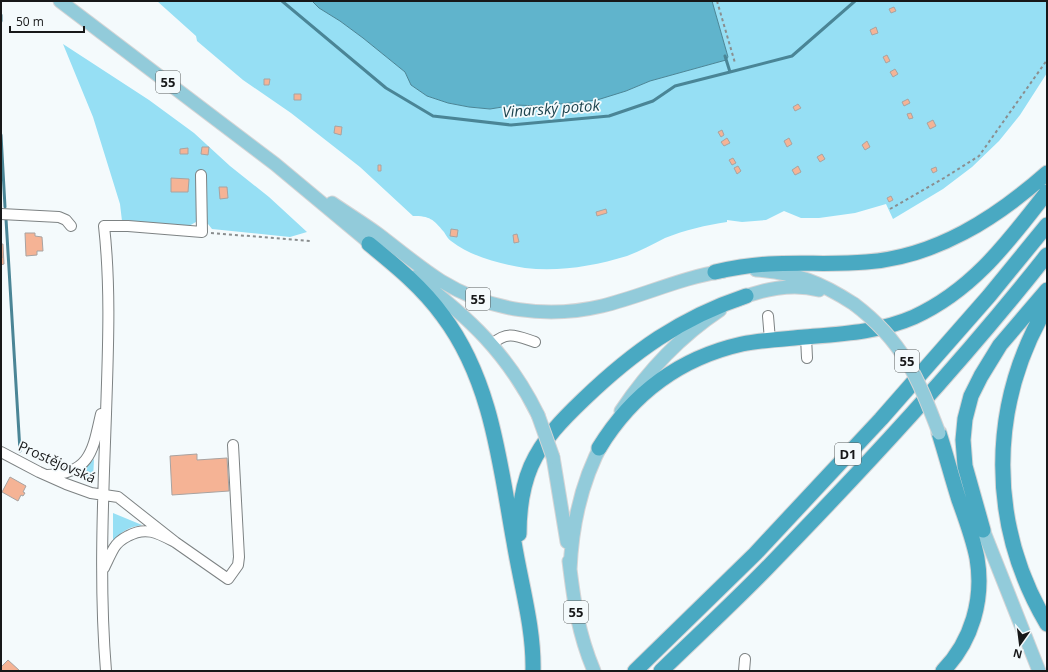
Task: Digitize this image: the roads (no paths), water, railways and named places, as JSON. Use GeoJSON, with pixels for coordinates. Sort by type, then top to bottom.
{"type":"FeatureCollection","features":[{"type":"Feature","properties":{"kind":"highway"},"geometry":{"type":"LineString","coordinates":[[716,272],[739,267],[770,264],[866,262],[913,254],[951,239],[987,220],[1018,198],[1047,173]]}},
{"type":"Feature","properties":{"kind":"highway"},"geometry":{"type":"LineString","coordinates":[[599,448],[614,426],[637,399],[669,374],[684,365],[716,351],[743,344],[770,340],[843,334],[882,328],[913,317],[939,304],[963,287],[988,265],[1047,192]]}},
{"type":"Feature","properties":{"kind":"highway","name":"D1"},"geometry":{"type":"LineString","coordinates":[[635,671],[755,554],[876,425],[989,296],[1047,225]]}},
{"type":"Feature","properties":{"kind":"highway"},"geometry":{"type":"LineString","coordinates":[[369,244],[404,274],[433,302],[453,330],[471,362],[495,437],[524,590],[532,646],[533,671]]}},
{"type":"Feature","properties":{"kind":"highway","name":"D1"},"geometry":{"type":"LineString","coordinates":[[661,671],[766,568],[895,433],[1005,308],[1047,255]]}},
{"type":"Feature","properties":{"kind":"highway"},"geometry":{"type":"LineString","coordinates":[[983,530],[965,466],[963,440],[971,396],[1000,345],[1047,290]]}},
{"type":"Feature","properties":{"kind":"highway"},"geometry":{"type":"LineString","coordinates":[[524,590],[519,537],[521,501],[531,466],[546,440],[592,392],[652,342],[696,316],[746,296]]}},
{"type":"Feature","properties":{"kind":"highway"},"geometry":{"type":"LineString","coordinates":[[1047,306],[1028,342],[1013,383],[1006,414],[1002,474],[1006,513],[1015,552],[1029,590],[1047,624]]}},
{"type":"Feature","properties":{"kind":"highway"},"geometry":{"type":"LineString","coordinates":[[939,433],[974,548],[979,580],[976,609],[968,634],[955,657],[943,671]]}},
{"type":"Feature","properties":{"kind":"main road","name":"55"},"geometry":{"type":"LineString","coordinates":[[60,1],[275,164],[377,234],[440,280],[475,298],[512,309],[560,312],[588,309],[716,272],[730,270],[756,270],[793,275],[826,288],[854,304],[878,324],[897,345],[927,402],[939,433],[983,530],[1039,671]]}},
{"type":"Feature","properties":{"kind":"main road","name":"55"},"geometry":{"type":"LineString","coordinates":[[275,164],[369,244],[451,304],[492,344],[519,380],[538,415],[553,457],[561,502],[577,619],[594,671]]}},
{"type":"Feature","properties":{"kind":"main road","name":"55"},"geometry":{"type":"LineString","coordinates":[[570,570],[573,531],[578,506],[588,472],[599,448],[629,398],[659,362],[713,314],[746,296],[782,288],[804,287],[824,291],[854,304]]}},
{"type":"Feature","properties":{"kind":"street"},"geometry":{"type":"LineString","coordinates":[[106,671],[102,572],[108,316],[107,265],[104,226],[128,226],[202,232],[201,175]]}},
{"type":"Feature","properties":{"kind":"street"},"geometry":{"type":"LineString","coordinates":[[1,214],[59,217],[66,220],[71,226]]}},
{"type":"Feature","properties":{"kind":"street"},"geometry":{"type":"LineString","coordinates":[[768,316],[770,340]]}},
{"type":"Feature","properties":{"kind":"street"},"geometry":{"type":"LineString","coordinates":[[492,344],[498,338],[507,335],[516,336],[535,342]]}},
{"type":"Feature","properties":{"kind":"street"},"geometry":{"type":"LineString","coordinates":[[806,337],[807,358]]}},
{"type":"Feature","properties":{"kind":"street"},"geometry":{"type":"LineString","coordinates":[[45,475],[67,472],[77,468],[88,458],[94,443],[106,393]]}},
{"type":"Feature","properties":{"kind":"street"},"geometry":{"type":"LineString","coordinates":[[102,572],[114,547],[122,539],[136,532],[148,531],[162,535],[175,542],[228,579],[238,565],[240,557],[233,445]]}},
{"type":"Feature","properties":{"kind":"street","name":"Prostějovská"},"geometry":{"type":"LineString","coordinates":[[1,452],[45,475],[81,490],[103,496],[118,497],[175,542]]}},
{"type":"Feature","properties":{"kind":"street"},"geometry":{"type":"LineString","coordinates":[[744,671],[745,659]]}},
{"type":"Feature","properties":{"kind":"waterway","name":"Vinarský potok"},"geometry":{"type":"LineString","coordinates":[[282,1],[386,88],[433,116],[511,125],[609,116],[653,101],[675,86],[730,72],[725,56]]}},
{"type":"Feature","properties":{"kind":"waterway"},"geometry":{"type":"LineString","coordinates":[[730,72],[792,56],[855,1]]}},
{"type":"Feature","properties":{"kind":"waterway"},"geometry":{"type":"LineString","coordinates":[[1,15],[1,21]]}},
{"type":"Feature","properties":{"kind":"waterway"},"geometry":{"type":"LineString","coordinates":[[1,135],[5,207]]}},
{"type":"Feature","properties":{"kind":"waterway"},"geometry":{"type":"LineString","coordinates":[[6,219],[20,451]]}}]}
